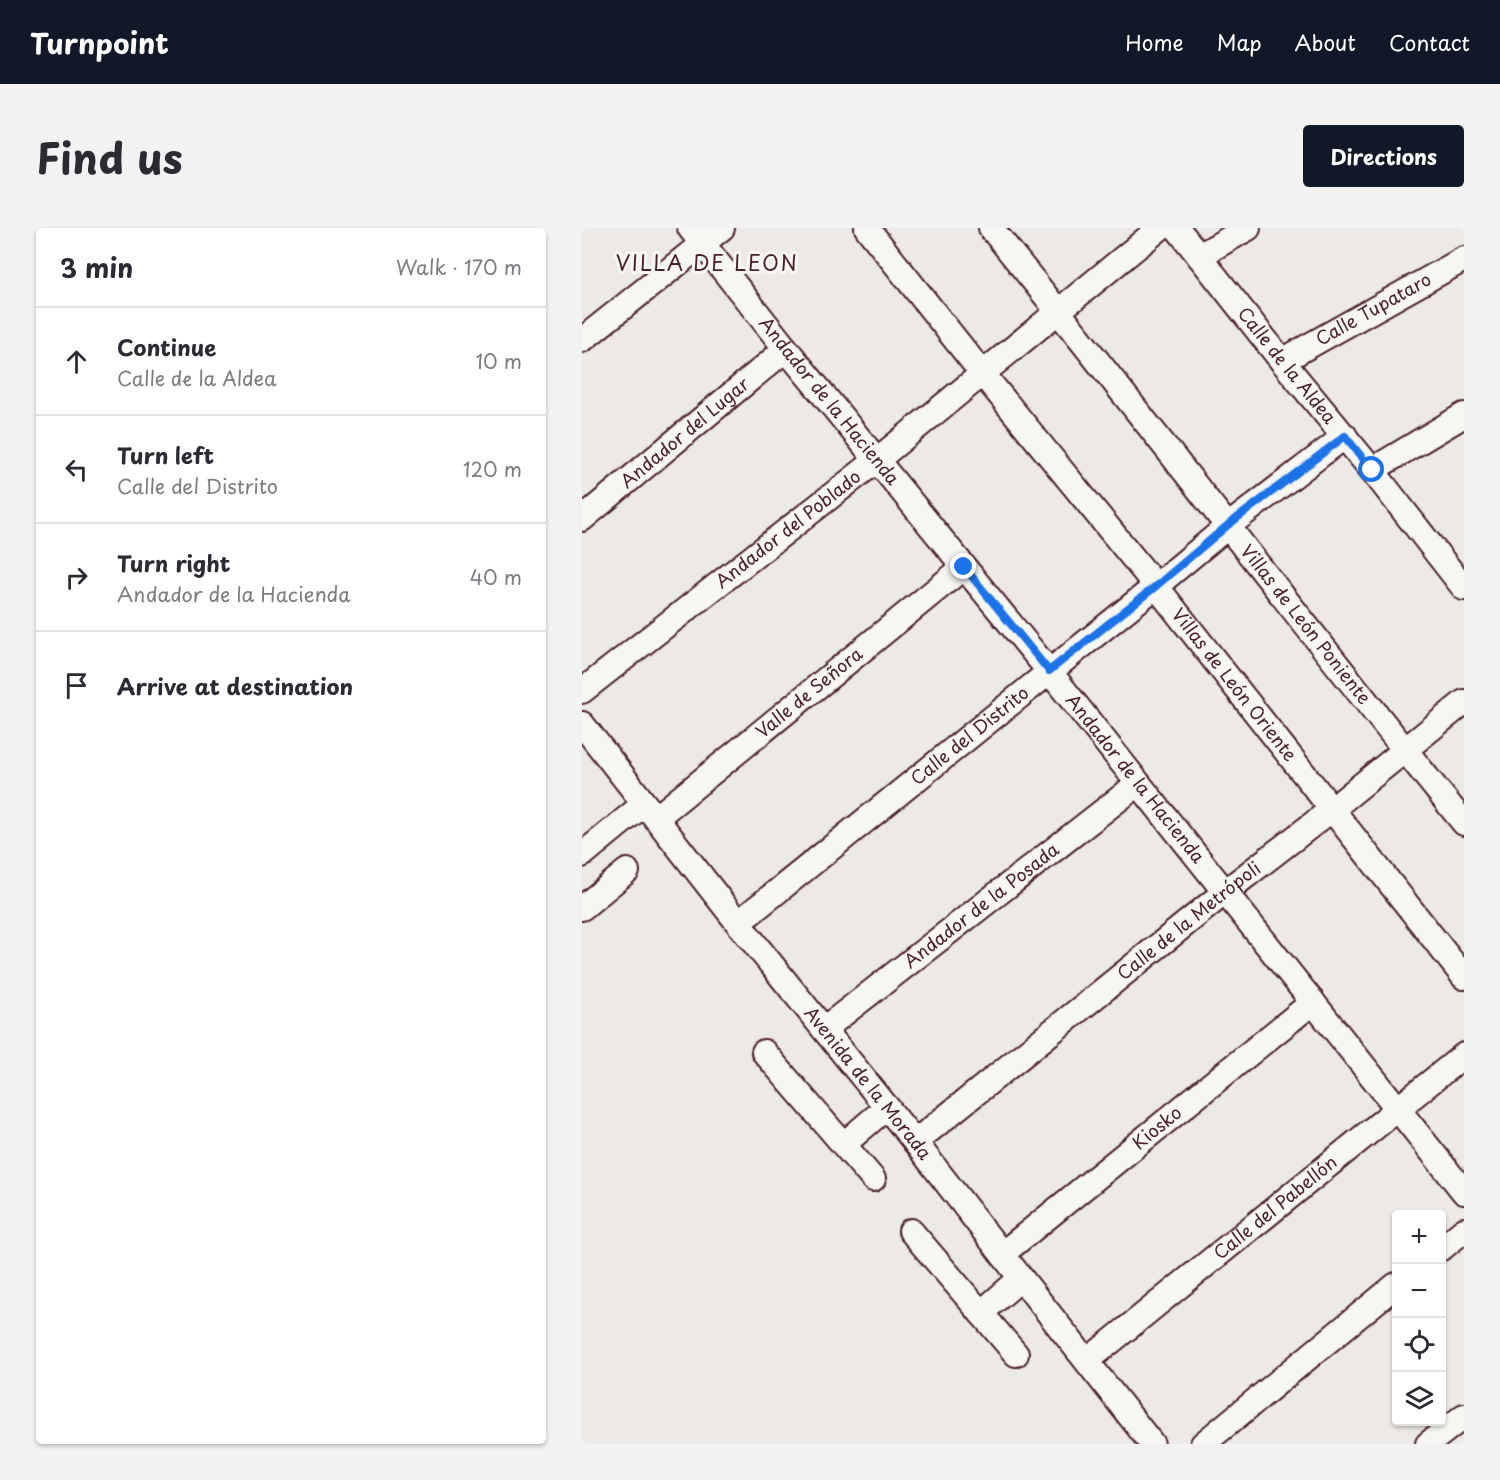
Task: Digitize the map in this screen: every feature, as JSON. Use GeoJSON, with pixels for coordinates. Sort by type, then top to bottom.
{"type":"FeatureCollection","features":[{"type":"Feature","properties":{"kind":"street"},"geometry":{"type":"LineString","coordinates":[[582,340],[696,236],[722,228]]}},
{"type":"Feature","properties":{"kind":"street","name":"Villas de León Oriente"},"geometry":{"type":"LineString","coordinates":[[867,228],[1156,586],[1464,977]]}},
{"type":"Feature","properties":{"kind":"street","name":"Villas de León Poniente"},"geometry":{"type":"LineString","coordinates":[[991,228],[1464,823]]}},
{"type":"Feature","properties":{"kind":"street","name":"Andador del Poblado"},"geometry":{"type":"LineString","coordinates":[[582,691],[877,460],[1160,228]]}},
{"type":"Feature","properties":{"kind":"street","name":"Calle de la Aldea"},"geometry":{"type":"LineString","coordinates":[[1177,228],[1282,361],[1461,579]]}},
{"type":"Feature","properties":{"kind":"street"},"geometry":{"type":"LineString","coordinates":[[1199,256],[1248,228]]}},
{"type":"Feature","properties":{"kind":"street","name":"Andador de la Hacienda"},"geometry":{"type":"LineString","coordinates":[[696,236],[1049,671],[1464,1192]]}},
{"type":"Feature","properties":{"kind":"street","name":"Calle Tupataro"},"geometry":{"type":"LineString","coordinates":[[1282,361],[1464,259]]}},
{"type":"Feature","properties":{"kind":"street","name":"Andador del Lugar"},"geometry":{"type":"LineString","coordinates":[[582,519],[786,349]]}},
{"type":"Feature","properties":{"kind":"street"},"geometry":{"type":"LineString","coordinates":[[1372,470],[1464,415]]}},
{"type":"Feature","properties":{"kind":"street","name":"Calle del Distrito"},"geometry":{"type":"LineString","coordinates":[[738,923],[1156,586],[1228,525],[1345,436]]}},
{"type":"Feature","properties":{"kind":"street","name":"Valle de Señora"},"geometry":{"type":"LineString","coordinates":[[582,855],[650,811],[964,567]]}},
{"type":"Feature","properties":{"kind":"street","name":"Calle de la Metrópoli"},"geometry":{"type":"LineString","coordinates":[[915,1142],[1464,702]]}},
{"type":"Feature","properties":{"kind":"street","name":"Avenida de la Morada"},"geometry":{"type":"LineString","coordinates":[[583,728],[915,1142],[1152,1444]]}},
{"type":"Feature","properties":{"kind":"street","name":"Andador de la Posada"},"geometry":{"type":"LineString","coordinates":[[824,1029],[1138,784]]}},
{"type":"Feature","properties":{"kind":"street"},"geometry":{"type":"LineString","coordinates":[[582,908],[627,871]]}},
{"type":"Feature","properties":{"kind":"street","name":"Kiosko"},"geometry":{"type":"LineString","coordinates":[[1002,1254],[1313,1002]]}},
{"type":"Feature","properties":{"kind":"street"},"geometry":{"type":"LineString","coordinates":[[764,1052],[873,1179]]}},
{"type":"Feature","properties":{"kind":"street","name":"Calle del Pabellón"},"geometry":{"type":"LineString","coordinates":[[1087,1361],[1464,1055]]}},
{"type":"Feature","properties":{"kind":"street"},"geometry":{"type":"LineString","coordinates":[[844,1144],[886,1107]]}},
{"type":"Feature","properties":{"kind":"street"},"geometry":{"type":"LineString","coordinates":[[1446,1245],[1464,1230]]}},
{"type":"Feature","properties":{"kind":"street"},"geometry":{"type":"LineString","coordinates":[[911,1232],[1016,1354]]}},
{"type":"Feature","properties":{"kind":"street"},"geometry":{"type":"LineString","coordinates":[[981,1313],[1021,1278]]}},
{"type":"Feature","properties":{"kind":"street"},"geometry":{"type":"LineString","coordinates":[[1203,1444],[1392,1288]]}},
{"type":"Feature","properties":{"kind":"street"},"geometry":{"type":"LineString","coordinates":[[1428,1444],[1464,1416]]}},
{"type":"Feature","properties":{"kind":"district","name":"VILLA DE LEON"},"geometry":{"type":"Point","coordinates":[707,264]}},
{"type":"Feature","properties":{"kind":"route"},"geometry":{"type":"LineString","coordinates":[[964,567],[1049,671],[1228,525],[1345,436],[1372,470]]}}]}
